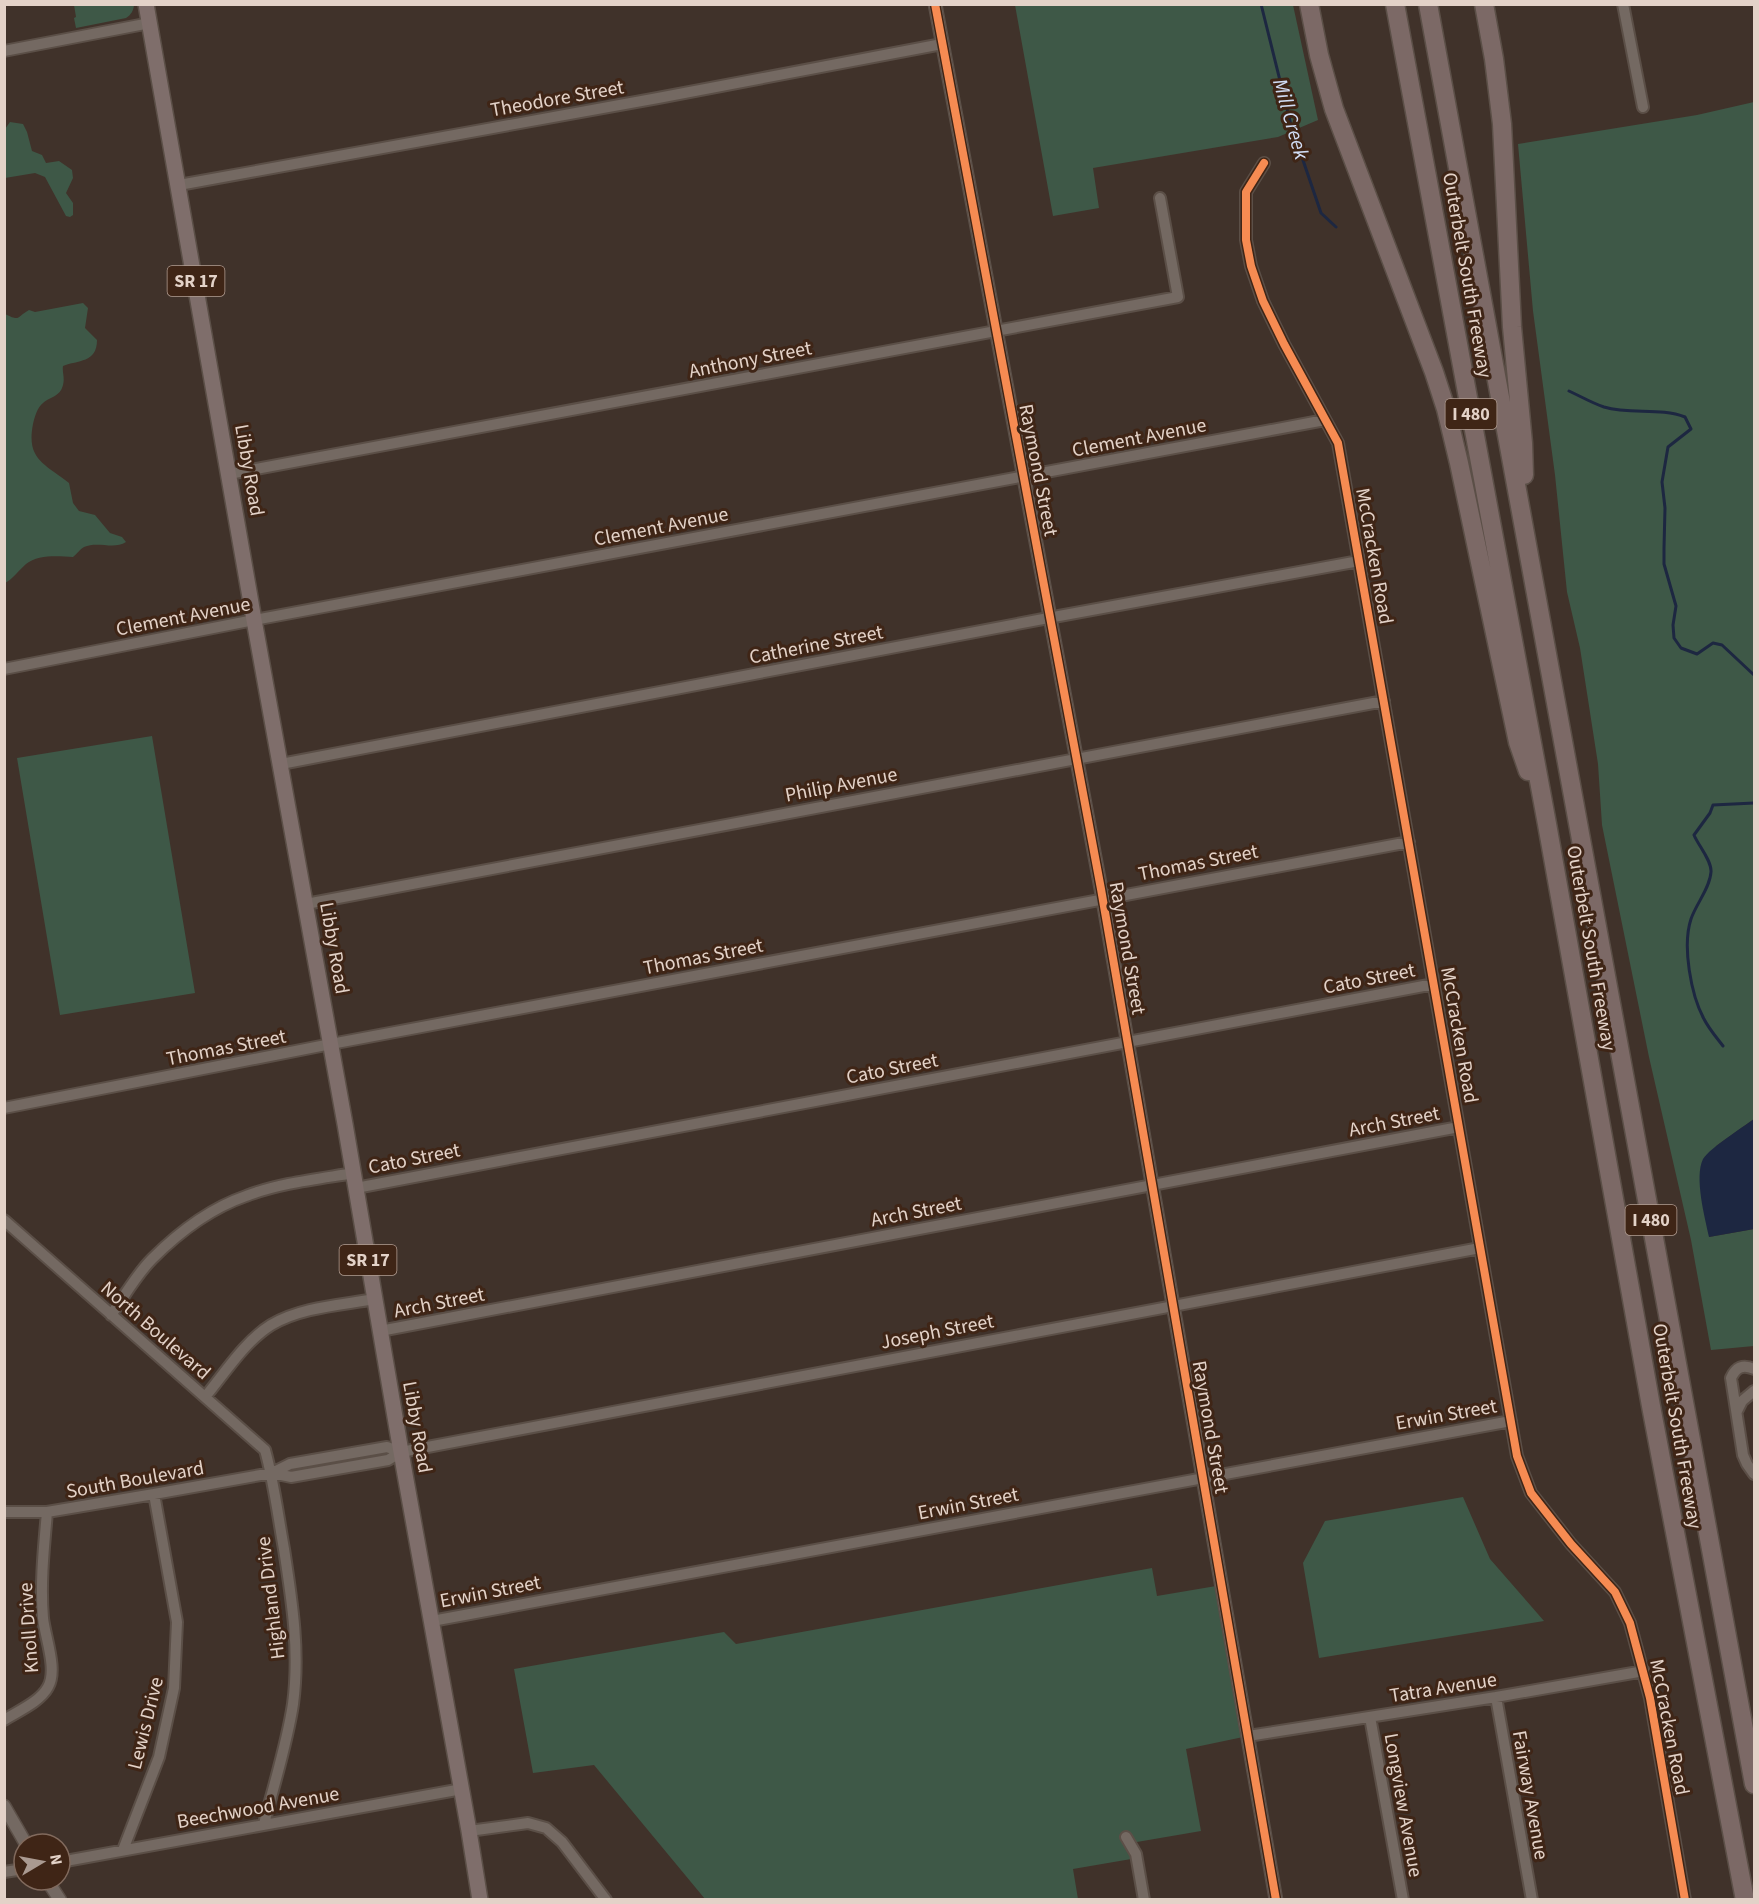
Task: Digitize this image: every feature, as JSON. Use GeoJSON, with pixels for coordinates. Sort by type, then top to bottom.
{"type":"FeatureCollection","features":[{"type":"Feature","properties":{"kind":"highway"},"geometry":{"type":"LineString","coordinates":[[1309,4],[1317,47],[1334,109],[1434,372],[1446,410],[1518,742],[1547,824]]}},
{"type":"Feature","properties":{"kind":"highway","name":"Outerbelt South Freeway"},"geometry":{"type":"LineString","coordinates":[[1395,4],[1547,824],[1651,1407],[1745,1899]]}},
{"type":"Feature","properties":{"kind":"highway","name":"Outerbelt South Freeway"},"geometry":{"type":"LineString","coordinates":[[1428,4],[1755,1784]]}},
{"type":"Feature","properties":{"kind":"highway"},"geometry":{"type":"LineString","coordinates":[[1484,4],[1502,124],[1514,355],[1523,443],[1526,534]]}},
{"type":"Feature","properties":{"kind":"highway"},"geometry":{"type":"LineString","coordinates":[[1713,1740],[1738,1899]]}},
{"type":"Feature","properties":{"kind":"main road","name":"Libby Road"},"geometry":{"type":"LineString","coordinates":[[146,4],[480,1899]]}},
{"type":"Feature","properties":{"kind":"street","name":"Raymond Street"},"geometry":{"type":"LineString","coordinates":[[935,4],[1077,758],[1276,1899]]}},
{"type":"Feature","properties":{"kind":"street"},"geometry":{"type":"LineString","coordinates":[[1623,4],[1643,107]]}},
{"type":"Feature","properties":{"kind":"street"},"geometry":{"type":"LineString","coordinates":[[4,51],[150,23]]}},
{"type":"Feature","properties":{"kind":"street","name":"Theodore Street"},"geometry":{"type":"LineString","coordinates":[[179,185],[942,44]]}},
{"type":"Feature","properties":{"kind":"street","name":"McCracken Road"},"geometry":{"type":"LineString","coordinates":[[1264,163],[1246,192],[1246,240],[1251,266],[1263,301],[1338,443],[1517,1456],[1531,1493],[1571,1544],[1615,1592],[1630,1623],[1644,1671],[1685,1899]]}},
{"type":"Feature","properties":{"kind":"street","name":"Anthony Street"},"geometry":{"type":"LineString","coordinates":[[229,474],[1178,297],[1160,198]]}},
{"type":"Feature","properties":{"kind":"street","name":"Clement Avenue"},"geometry":{"type":"LineString","coordinates":[[4,669],[254,620],[1324,420]]}},
{"type":"Feature","properties":{"kind":"street","name":"Catherine Street"},"geometry":{"type":"LineString","coordinates":[[281,764],[1359,561]]}},
{"type":"Feature","properties":{"kind":"street","name":"Philip Avenue"},"geometry":{"type":"LineString","coordinates":[[306,904],[1383,701]]}},
{"type":"Feature","properties":{"kind":"street","name":"Thomas Street"},"geometry":{"type":"LineString","coordinates":[[4,1108],[331,1044],[1409,842]]}},
{"type":"Feature","properties":{"kind":"street","name":"Cato Street"},"geometry":{"type":"LineString","coordinates":[[111,1315],[150,1261],[180,1233],[215,1211],[245,1196],[278,1186],[355,1180],[1127,1042],[1434,984]]}},
{"type":"Feature","properties":{"kind":"street","name":"Arch Street"},"geometry":{"type":"LineString","coordinates":[[380,1331],[1459,1127]]}},
{"type":"Feature","properties":{"kind":"street","name":"North Boulevard"},"geometry":{"type":"LineString","coordinates":[[4,1220],[265,1450],[272,1473]]}},
{"type":"Feature","properties":{"kind":"street","name":"Joseph Street"},"geometry":{"type":"LineString","coordinates":[[401,1452],[1174,1304],[1480,1248]]}},
{"type":"Feature","properties":{"kind":"street","name":"Arch Street"},"geometry":{"type":"LineString","coordinates":[[205,1397],[248,1345],[272,1325],[315,1310],[375,1299]]}},
{"type":"Feature","properties":{"kind":"street"},"geometry":{"type":"LineString","coordinates":[[1755,1369],[1740,1366],[1731,1378],[1743,1455],[1755,1474]]}},
{"type":"Feature","properties":{"kind":"street"},"geometry":{"type":"LineString","coordinates":[[1737,1411],[1742,1401],[1755,1391]]}},
{"type":"Feature","properties":{"kind":"street","name":"Erwin Street"},"geometry":{"type":"LineString","coordinates":[[432,1620],[1511,1421]]}},
{"type":"Feature","properties":{"kind":"street","name":"South Boulevard"},"geometry":{"type":"LineString","coordinates":[[4,1512],[47,1512],[154,1494],[272,1473],[290,1464],[387,1447],[401,1452]]}},
{"type":"Feature","properties":{"kind":"street","name":"Highland Drive"},"geometry":{"type":"LineString","coordinates":[[264,1824],[293,1705],[296,1669],[296,1633],[272,1473]]}},
{"type":"Feature","properties":{"kind":"street","name":"Lewis Drive"},"geometry":{"type":"LineString","coordinates":[[123,1850],[159,1757],[174,1688],[177,1622],[154,1494]]}},
{"type":"Feature","properties":{"kind":"street","name":"Knoll Drive"},"geometry":{"type":"LineString","coordinates":[[4,1720],[36,1700],[49,1686],[51,1666],[43,1619],[42,1569],[47,1512]]}},
{"type":"Feature","properties":{"kind":"street","name":"Tatra Avenue"},"geometry":{"type":"LineString","coordinates":[[1248,1736],[1644,1671]]}},
{"type":"Feature","properties":{"kind":"street","name":"Fairway Avenue"},"geometry":{"type":"LineString","coordinates":[[1496,1697],[1532,1899]]}},
{"type":"Feature","properties":{"kind":"street","name":"Longview Avenue"},"geometry":{"type":"LineString","coordinates":[[1370,1717],[1403,1899]]}},
{"type":"Feature","properties":{"kind":"street","name":"Beechwood Avenue"},"geometry":{"type":"LineString","coordinates":[[72,1860],[462,1789]]}},
{"type":"Feature","properties":{"kind":"street"},"geometry":{"type":"LineString","coordinates":[[4,1806],[19,1832]]}},
{"type":"Feature","properties":{"kind":"street"},"geometry":{"type":"LineString","coordinates":[[469,1831],[528,1823],[546,1828],[562,1842],[606,1899]]}},
{"type":"Feature","properties":{"kind":"street"},"geometry":{"type":"LineString","coordinates":[[1126,1837],[1136,1854],[1144,1899]]}},
{"type":"Feature","properties":{"kind":"green space"},"geometry":{"type":"Polygon","coordinates":[[[134,4],[132,12],[126,18],[76,28],[74,5],[134,4]]]}},
{"type":"Feature","properties":{"kind":"green space"},"geometry":{"type":"Polygon","coordinates":[[[1015,5],[1293,5],[1318,120],[1278,137],[1093,168],[1099,208],[1053,216],[1015,5]]]}},
{"type":"Feature","properties":{"kind":"green space"},"geometry":{"type":"Polygon","coordinates":[[[1754,102],[1754,1119],[1716,1146],[1709,1237],[1754,1229],[1754,1346],[1711,1350],[1691,1240],[1649,1057],[1602,825],[1598,764],[1580,648],[1567,592],[1555,475],[1533,311],[1518,144],[1697,115],[1754,102]]]}},
{"type":"Feature","properties":{"kind":"green space"},"geometry":{"type":"Polygon","coordinates":[[[10,122],[23,124],[32,151],[42,155],[46,163],[59,161],[72,170],[73,178],[66,193],[73,203],[73,215],[70,217],[66,216],[45,177],[35,173],[5,178],[5,129],[10,122]]]}},
{"type":"Feature","properties":{"kind":"green space"},"geometry":{"type":"Polygon","coordinates":[[[83,303],[88,308],[85,328],[97,340],[94,353],[86,359],[63,366],[62,389],[43,403],[36,412],[32,446],[39,460],[69,483],[73,503],[79,511],[95,515],[110,533],[122,537],[126,542],[116,545],[89,545],[73,557],[49,556],[36,559],[26,564],[5,583],[5,314],[18,318],[29,310],[35,312],[83,303]]]}},
{"type":"Feature","properties":{"kind":"green space"},"geometry":{"type":"Polygon","coordinates":[[[152,736],[195,993],[60,1015],[17,758],[152,736]]]}},
{"type":"Feature","properties":{"kind":"green space"},"geometry":{"type":"Polygon","coordinates":[[[1463,1497],[1490,1559],[1544,1621],[1319,1658],[1303,1563],[1325,1521],[1463,1497]]]}},
{"type":"Feature","properties":{"kind":"green space"},"geometry":{"type":"Polygon","coordinates":[[[1152,1568],[1157,1596],[1222,1585],[1248,1736],[1186,1749],[1201,1831],[1131,1843],[1137,1858],[1073,1869],[1078,1899],[705,1899],[594,1765],[533,1773],[514,1669],[724,1632],[736,1644],[1152,1568]]]}},
{"type":"Feature","properties":{"kind":"water"},"geometry":{"type":"Polygon","coordinates":[[[1754,1119],[1754,1229],[1709,1237],[1700,1187],[1703,1159],[1719,1143],[1754,1119]]]}},
{"type":"Feature","properties":{"kind":"waterway","name":"Mill Creek"},"geometry":{"type":"LineString","coordinates":[[1261,4],[1291,125],[1321,213],[1336,227]]}},
{"type":"Feature","properties":{"kind":"waterway"},"geometry":{"type":"LineString","coordinates":[[1569,391],[1614,409],[1666,412],[1685,417],[1691,429],[1668,447],[1662,482],[1665,508],[1664,564],[1676,606],[1673,625],[1674,638],[1681,648],[1697,654],[1713,643],[1722,645],[1754,675]]}},
{"type":"Feature","properties":{"kind":"waterway"},"geometry":{"type":"LineString","coordinates":[[1723,1046],[1699,1009],[1689,970],[1688,930],[1711,872],[1707,858],[1694,835],[1713,805],[1754,803]]}},
{"type":"Feature","properties":{"kind":"cycle path"},"geometry":{"type":"LineString","coordinates":[[935,4],[1101,889],[1276,1900]]}},
{"type":"Feature","properties":{"kind":"cycle path"},"geometry":{"type":"LineString","coordinates":[[1264,163],[1246,192],[1246,240],[1251,266],[1263,301],[1284,344],[1338,443],[1517,1456],[1531,1493],[1571,1544],[1615,1592],[1630,1623],[1650,1698],[1685,1900]]}}]}
